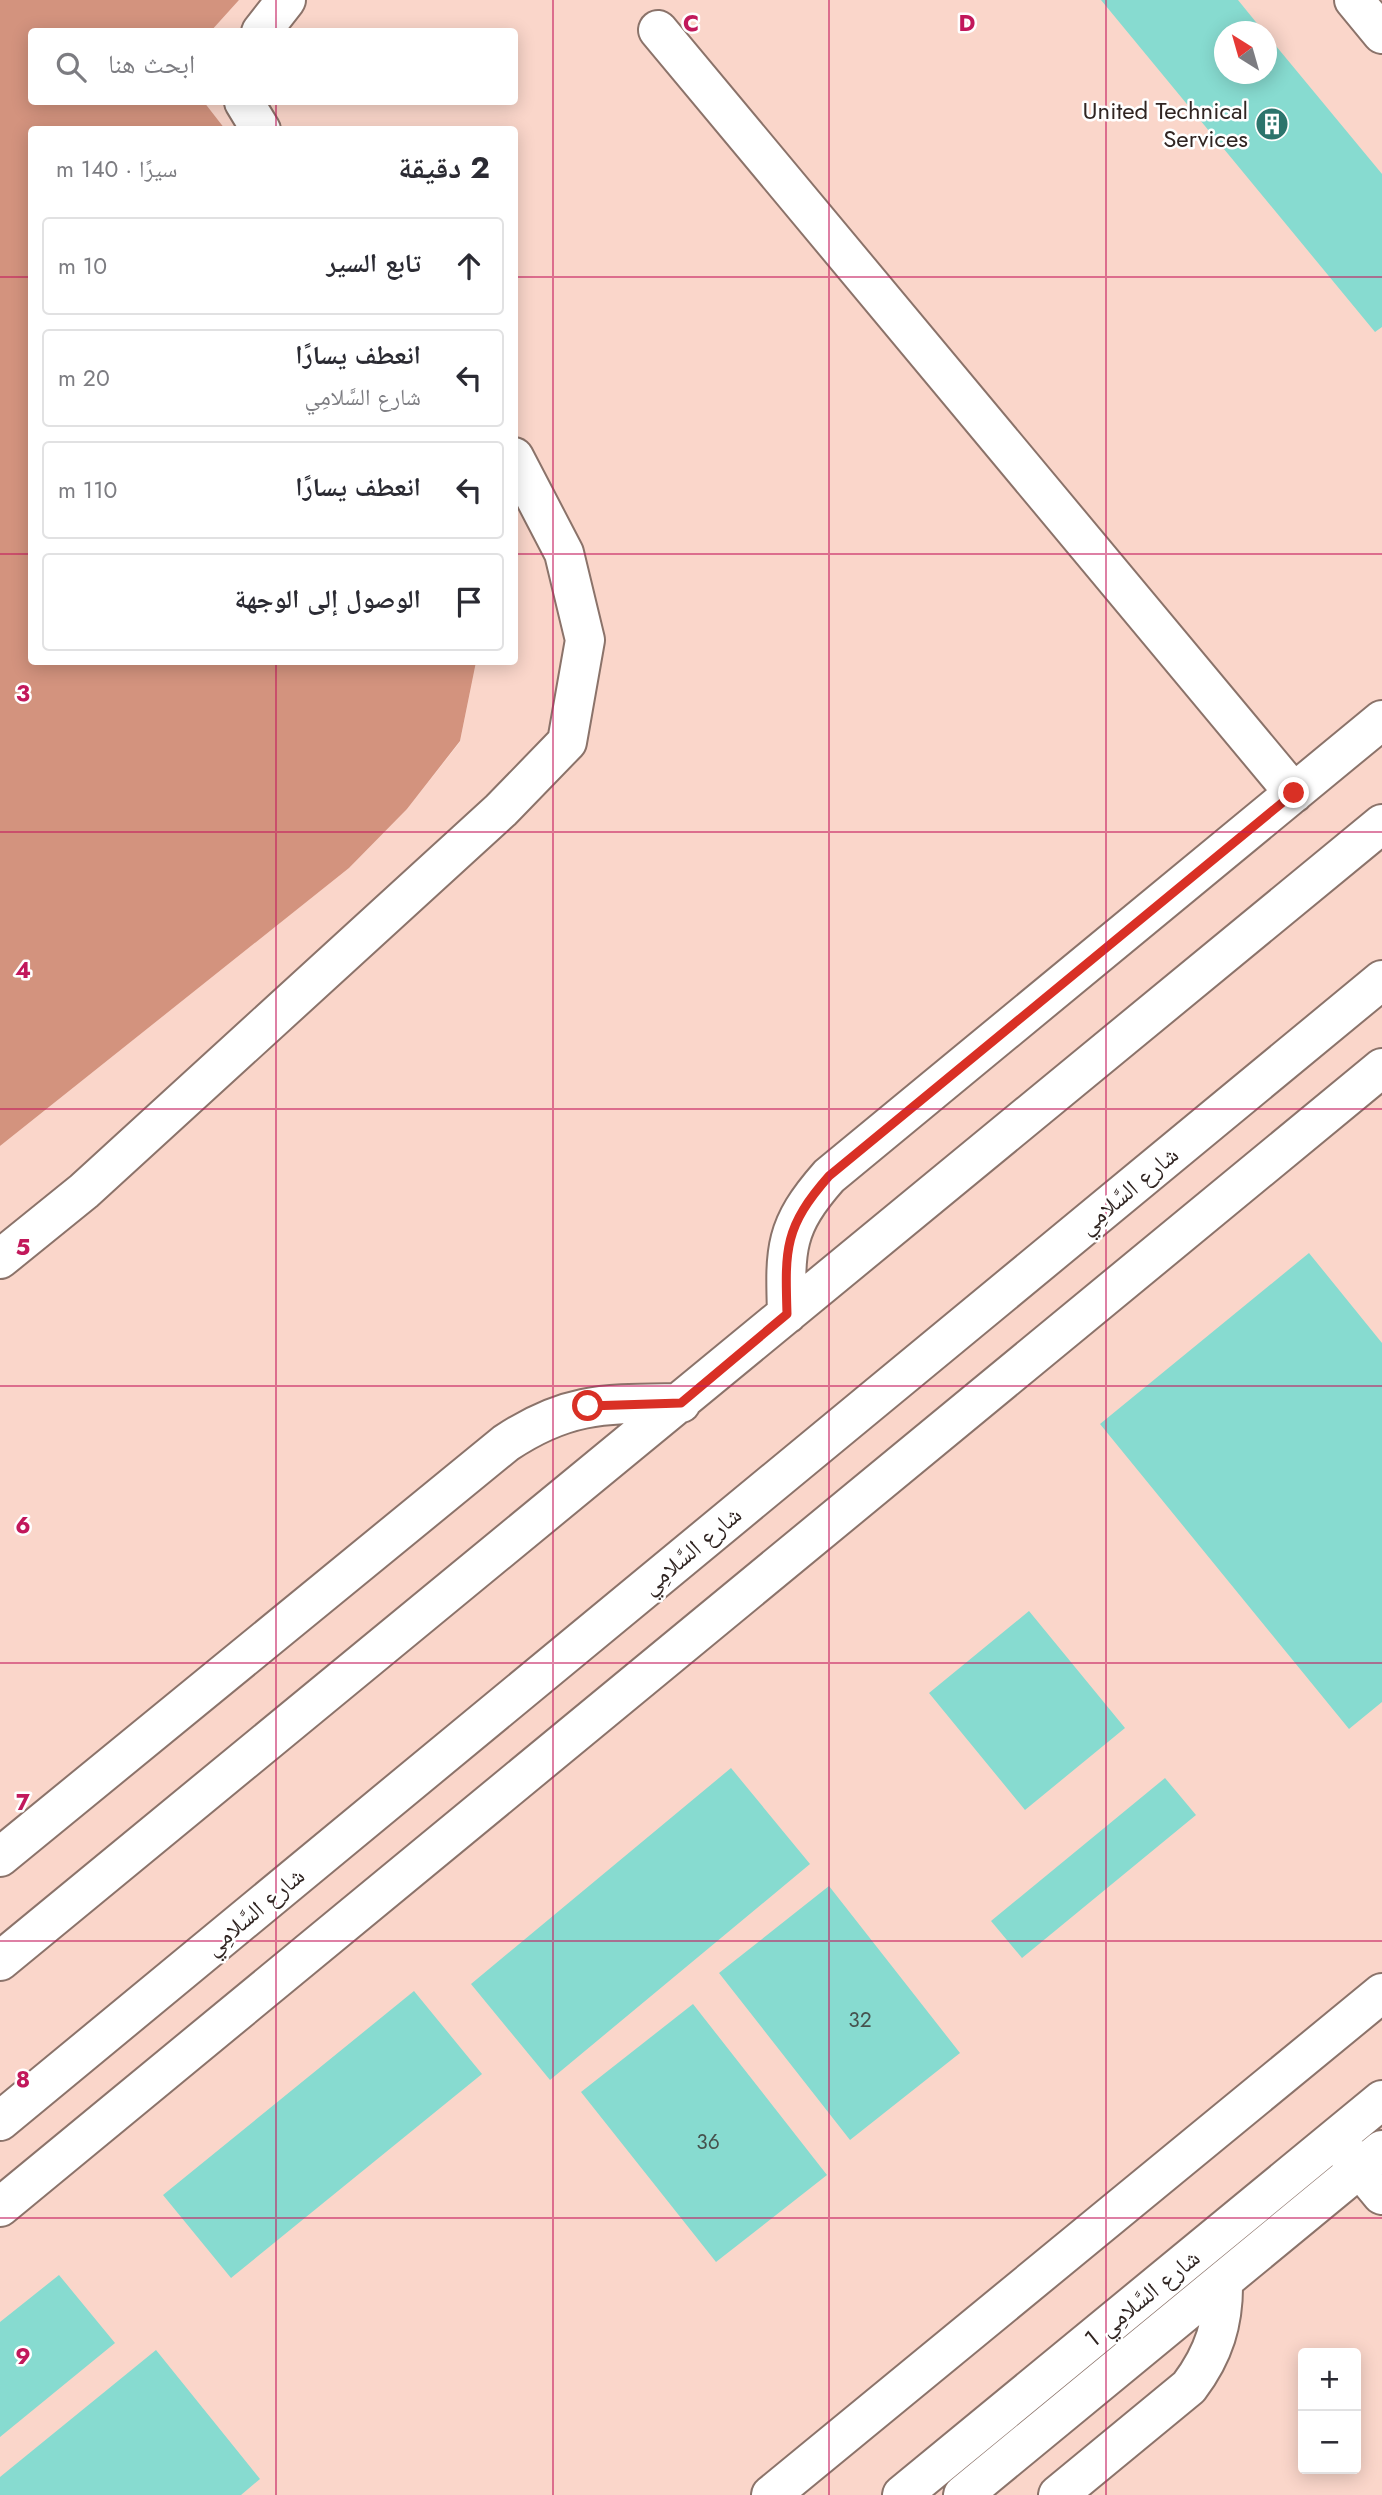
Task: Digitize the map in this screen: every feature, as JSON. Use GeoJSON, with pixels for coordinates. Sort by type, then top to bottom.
{"type":"FeatureCollection","features":[{"type":"Feature","properties":{"kind":"street"},"geometry":{"type":"LineString","coordinates":[[264,28],[286,0]]}},
{"type":"Feature","properties":{"kind":"street"},"geometry":{"type":"LineString","coordinates":[[1354,0],[1382,34]]}},
{"type":"Feature","properties":{"kind":"street"},"geometry":{"type":"LineString","coordinates":[[658,30],[1294,793]]}},
{"type":"Feature","properties":{"kind":"street"},"geometry":{"type":"LineString","coordinates":[[246,105],[259,126]]}},
{"type":"Feature","properties":{"kind":"street"},"geometry":{"type":"LineString","coordinates":[[0,1259],[84,1191],[502,810],[567,742],[585,640],[564,553],[518,465]]}},
{"type":"Feature","properties":{"kind":"street"},"geometry":{"type":"LineString","coordinates":[[787,1314],[786,1259],[793,1229],[808,1200],[829,1176],[1382,720]]}},
{"type":"Feature","properties":{"kind":"street"},"geometry":{"type":"LineString","coordinates":[[0,1961],[1382,824]]}},
{"type":"Feature","properties":{"kind":"street","name":"شارع السَّلامِي"},"geometry":{"type":"LineString","coordinates":[[0,2120],[1382,980]]}},
{"type":"Feature","properties":{"kind":"street"},"geometry":{"type":"LineString","coordinates":[[0,2207],[1382,1068]]}},
{"type":"Feature","properties":{"kind":"street"},"geometry":{"type":"LineString","coordinates":[[0,1857],[506,1443],[531,1426],[588,1406],[681,1403]]}},
{"type":"Feature","properties":{"kind":"street"},"geometry":{"type":"LineString","coordinates":[[771,2495],[1382,1993]]}},
{"type":"Feature","properties":{"kind":"street","name":"شارع السَّلامِي 1"},"geometry":{"type":"LineString","coordinates":[[902,2495],[1382,2100]]}},
{"type":"Feature","properties":{"kind":"street"},"geometry":{"type":"LineString","coordinates":[[1335,2139],[1374,2171]]}},
{"type":"Feature","properties":{"kind":"street","name":"شارع السَّلامِي 1"},"geometry":{"type":"LineString","coordinates":[[963,2495],[1223,2281],[1374,2171]]}},
{"type":"Feature","properties":{"kind":"street"},"geometry":{"type":"LineString","coordinates":[[1058,2495],[1189,2387],[1203,2368],[1221,2323],[1223,2281]]}},
{"type":"Feature","properties":{"kind":"shaded area"},"geometry":{"type":"Polygon","coordinates":[[[0,0],[239,0],[214,28],[28,28],[28,105],[206,105],[223,126],[28,126],[28,665],[475,665],[460,741],[407,809],[349,868],[0,1146],[0,0]]]}},
{"type":"Feature","properties":{"kind":"shaded area"},"geometry":{"type":"Polygon","coordinates":[[[239,0],[1382,0],[1382,2495],[0,2495],[0,1146],[349,868],[407,809],[460,742],[475,665],[518,665],[518,126],[223,126],[206,105],[518,105],[518,28],[214,28],[239,0]]]}},
{"type":"Feature","properties":{"kind":"building","name":"United Technical Services"},"geometry":{"type":"Polygon","coordinates":[[[1101,0],[1238,0],[1255,21],[1214,21],[1214,84],[1277,84],[1277,47],[1382,174],[1382,327],[1375,332],[1101,0]]]}},
{"type":"Feature","properties":{"kind":"building"},"geometry":{"type":"Polygon","coordinates":[[[1309,1253],[1382,1343],[1382,1702],[1349,1729],[1100,1424],[1309,1253]]]}},
{"type":"Feature","properties":{"kind":"building"},"geometry":{"type":"Polygon","coordinates":[[[1029,1611],[1125,1728],[1025,1810],[929,1693],[1029,1611]]]}},
{"type":"Feature","properties":{"kind":"building"},"geometry":{"type":"Polygon","coordinates":[[[731,1768],[810,1864],[550,2080],[471,1984],[731,1768]]]}},
{"type":"Feature","properties":{"kind":"building"},"geometry":{"type":"Polygon","coordinates":[[[1165,1778],[1196,1815],[1022,1958],[991,1921],[1165,1778]]]}},
{"type":"Feature","properties":{"kind":"building"},"geometry":{"type":"Polygon","coordinates":[[[829,1886],[960,2053],[850,2140],[719,1973],[829,1886]]]}},
{"type":"Feature","properties":{"kind":"building"},"geometry":{"type":"Polygon","coordinates":[[[414,1991],[482,2074],[231,2278],[163,2195],[414,1991]]]}},
{"type":"Feature","properties":{"kind":"building"},"geometry":{"type":"Polygon","coordinates":[[[693,2004],[827,2175],[716,2262],[581,2092],[693,2004]]]}},
{"type":"Feature","properties":{"kind":"building"},"geometry":{"type":"Polygon","coordinates":[[[59,2275],[115,2343],[0,2437],[0,2322],[59,2275]]]}},
{"type":"Feature","properties":{"kind":"building"},"geometry":{"type":"Polygon","coordinates":[[[156,2350],[260,2479],[241,2495],[0,2495],[0,2477],[156,2350]]]}},
{"type":"Feature","properties":{"kind":"place","name":"United Technical Services"},"geometry":{"type":"Point","coordinates":[1272,124]}},
{"type":"Feature","properties":{"kind":"route"},"geometry":{"type":"LineString","coordinates":[[588,1406],[681,1403],[787,1314],[786,1259],[793,1229],[808,1200],[829,1176],[1294,793]]}}]}
